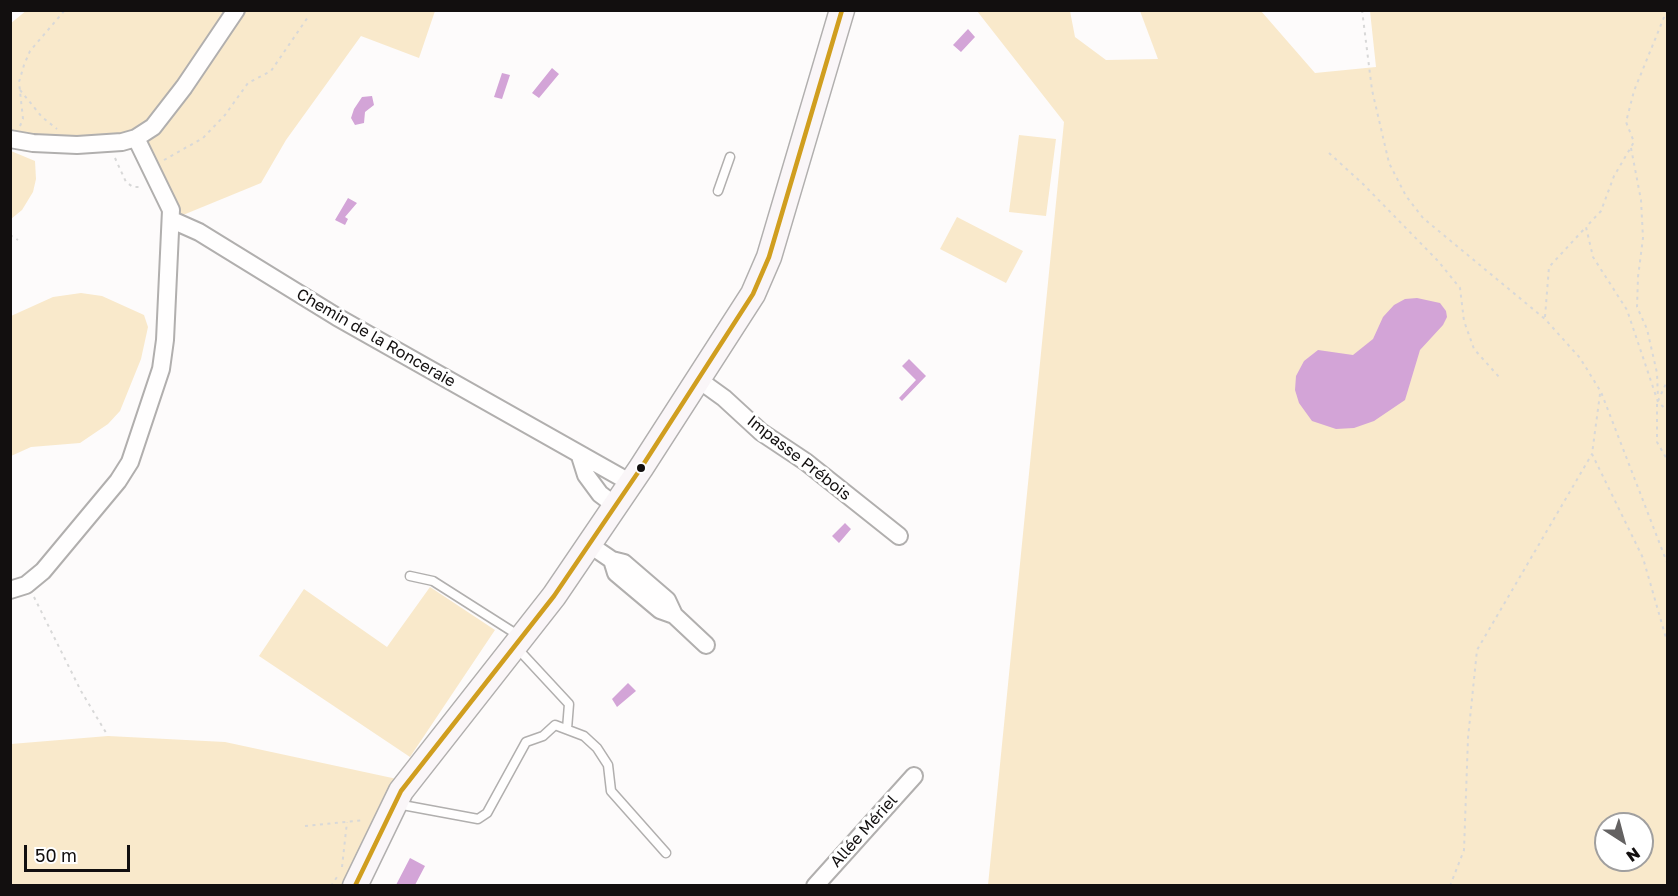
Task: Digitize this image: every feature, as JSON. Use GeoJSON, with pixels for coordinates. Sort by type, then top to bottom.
{"type":"FeatureCollection","features":[{"type":"Feature","properties":{"kind":"main road"},"geometry":{"type":"LineString","coordinates":[[355,885],[393,804],[413,772],[518,641],[590,545],[753,294],[769,257],[843,10]]}},
{"type":"Feature","properties":{"kind":"street"},"geometry":{"type":"LineString","coordinates":[[14,135],[27,143],[77,145],[113,143],[136,138],[153,127],[184,87],[236,10]]}},
{"type":"Feature","properties":{"kind":"street"},"geometry":{"type":"LineString","coordinates":[[18,587],[44,571],[118,481],[130,462],[161,369],[172,220],[168,198],[136,138]]}},
{"type":"Feature","properties":{"kind":"street","name":"Chemin de la Ronceraie"},"geometry":{"type":"LineString","coordinates":[[172,220],[199,232],[337,317],[631,483]]}},
{"type":"Feature","properties":{"kind":"street","name":"Impasse Prébois"},"geometry":{"type":"LineString","coordinates":[[699,380],[724,398],[761,432],[806,462],[899,536]]}},
{"type":"Feature","properties":{"kind":"street"},"geometry":{"type":"LineString","coordinates":[[580,456],[586,475],[600,494],[616,506]]}},
{"type":"Feature","properties":{"kind":"street"},"geometry":{"type":"LineString","coordinates":[[590,545],[612,560],[616,573],[660,610],[674,615],[706,645]]}},
{"type":"Feature","properties":{"kind":"street","name":"Allée Mériel"},"geometry":{"type":"LineString","coordinates":[[815,885],[914,776]]}},
{"type":"Feature","properties":{"kind":"lane"},"geometry":{"type":"LineString","coordinates":[[718,191],[730,157]]}},
{"type":"Feature","properties":{"kind":"lane"},"geometry":{"type":"LineString","coordinates":[[410,576],[433,581],[518,641],[569,704],[567,729]]}},
{"type":"Feature","properties":{"kind":"lane"},"geometry":{"type":"LineString","coordinates":[[393,804],[478,819],[487,813],[526,742],[543,736],[555,725],[584,736],[597,748],[608,765],[611,790],[666,854]]}},
{"type":"Feature","properties":{"kind":"path"},"geometry":{"type":"LineString","coordinates":[[14,135],[23,119],[19,82],[30,51],[65,10]]}},
{"type":"Feature","properties":{"kind":"path"},"geometry":{"type":"LineString","coordinates":[[1362,10],[1372,90],[1389,163],[1406,196],[1423,218],[1545,319],[1580,358],[1601,392],[1668,565]]}},
{"type":"Feature","properties":{"kind":"path"},"geometry":{"type":"LineString","coordinates":[[1545,319],[1549,267],[1601,211],[1614,176],[1634,142],[1626,122],[1634,90],[1667,10]]}},
{"type":"Feature","properties":{"kind":"path"},"geometry":{"type":"LineString","coordinates":[[162,162],[203,138],[225,115],[248,83],[270,71],[308,18]]}},
{"type":"Feature","properties":{"kind":"path"},"geometry":{"type":"LineString","coordinates":[[20,90],[42,117],[77,145]]}},
{"type":"Feature","properties":{"kind":"path"},"geometry":{"type":"LineString","coordinates":[[113,143],[115,162],[126,182],[133,187],[147,188]]}},
{"type":"Feature","properties":{"kind":"path"},"geometry":{"type":"LineString","coordinates":[[1631,148],[1641,200],[1644,245],[1638,277],[1637,307],[1647,329],[1657,373],[1656,442],[1668,461]]}},
{"type":"Feature","properties":{"kind":"path"},"geometry":{"type":"LineString","coordinates":[[1329,153],[1438,261],[1460,288],[1464,321],[1474,349],[1500,378]]}},
{"type":"Feature","properties":{"kind":"path"},"geometry":{"type":"LineString","coordinates":[[1586,227],[1593,257],[1627,310],[1658,402],[1668,411]]}},
{"type":"Feature","properties":{"kind":"path"},"geometry":{"type":"LineString","coordinates":[[10,235],[18,240]]}},
{"type":"Feature","properties":{"kind":"path"},"geometry":{"type":"LineString","coordinates":[[1658,402],[1668,379]]}},
{"type":"Feature","properties":{"kind":"path"},"geometry":{"type":"LineString","coordinates":[[1450,885],[1464,850],[1468,738],[1477,650],[1592,454],[1601,392]]}},
{"type":"Feature","properties":{"kind":"path"},"geometry":{"type":"LineString","coordinates":[[1592,454],[1643,558],[1668,645]]}},
{"type":"Feature","properties":{"kind":"path"},"geometry":{"type":"LineString","coordinates":[[18,587],[108,736]]}},
{"type":"Feature","properties":{"kind":"path"},"geometry":{"type":"LineString","coordinates":[[304,826],[364,820]]}},
{"type":"Feature","properties":{"kind":"path"},"geometry":{"type":"LineString","coordinates":[[331,885],[343,865],[347,822]]}},
{"type":"Feature","properties":{"kind":"shaded area"},"geometry":{"type":"Polygon","coordinates":[[[27,10],[435,11],[419,58],[361,36],[286,140],[261,183],[183,215],[176,210],[174,197],[154,154],[125,133],[104,138],[33,135],[11,130],[10,24],[27,10]]]}},
{"type":"Feature","properties":{"kind":"shaded area"},"geometry":{"type":"Polygon","coordinates":[[[977,11],[1070,11],[1075,37],[1106,60],[1158,59],[1140,11],[1261,11],[1315,73],[1376,67],[1370,11],[1667,11],[1667,885],[988,885],[1064,122],[977,11]]]}},
{"type":"Feature","properties":{"kind":"shaded area"},"geometry":{"type":"Polygon","coordinates":[[[968,29],[975,37],[961,52],[953,45],[968,29]]]}},
{"type":"Feature","properties":{"kind":"shaded area"},"geometry":{"type":"Polygon","coordinates":[[[552,68],[559,74],[539,98],[532,93],[552,68]]]}},
{"type":"Feature","properties":{"kind":"shaded area"},"geometry":{"type":"Polygon","coordinates":[[[502,73],[510,75],[502,99],[494,97],[502,73]]]}},
{"type":"Feature","properties":{"kind":"shaded area"},"geometry":{"type":"Polygon","coordinates":[[[372,96],[374,105],[365,112],[364,123],[355,125],[351,118],[354,109],[362,97],[372,96]]]}},
{"type":"Feature","properties":{"kind":"shaded area"},"geometry":{"type":"Polygon","coordinates":[[[1019,135],[1056,139],[1046,216],[1009,212],[1019,135]]]}},
{"type":"Feature","properties":{"kind":"shaded area"},"geometry":{"type":"Polygon","coordinates":[[[11,151],[35,161],[36,179],[33,192],[22,210],[11,219],[11,151]]]}},
{"type":"Feature","properties":{"kind":"shaded area"},"geometry":{"type":"Polygon","coordinates":[[[348,198],[357,203],[345,217],[348,219],[345,225],[335,220],[348,198]]]}},
{"type":"Feature","properties":{"kind":"shaded area"},"geometry":{"type":"Polygon","coordinates":[[[957,217],[1023,251],[1006,283],[940,249],[957,217]]]}},
{"type":"Feature","properties":{"kind":"shaded area"},"geometry":{"type":"Polygon","coordinates":[[[81,293],[102,296],[144,315],[148,327],[141,359],[120,411],[108,424],[80,443],[31,447],[11,456],[11,316],[53,297],[81,293]]]}},
{"type":"Feature","properties":{"kind":"shaded area"},"geometry":{"type":"Polygon","coordinates":[[[1417,298],[1440,303],[1447,317],[1443,325],[1420,350],[1405,400],[1374,421],[1354,428],[1336,429],[1312,421],[1299,403],[1295,390],[1296,376],[1304,361],[1318,350],[1353,355],[1373,339],[1383,317],[1394,305],[1405,299],[1417,298]]]}},
{"type":"Feature","properties":{"kind":"shaded area"},"geometry":{"type":"Polygon","coordinates":[[[909,359],[926,376],[902,401],[899,398],[916,380],[902,366],[909,359]]]}},
{"type":"Feature","properties":{"kind":"shaded area"},"geometry":{"type":"Polygon","coordinates":[[[845,523],[851,529],[839,543],[832,536],[845,523]]]}},
{"type":"Feature","properties":{"kind":"shaded area"},"geometry":{"type":"Polygon","coordinates":[[[430,587],[495,630],[410,757],[259,656],[304,589],[387,647],[430,587]]]}},
{"type":"Feature","properties":{"kind":"shaded area"},"geometry":{"type":"Polygon","coordinates":[[[628,683],[636,691],[617,707],[612,699],[628,683]]]}},
{"type":"Feature","properties":{"kind":"shaded area"},"geometry":{"type":"Polygon","coordinates":[[[108,736],[225,742],[397,779],[350,885],[11,886],[11,744],[108,736]]]}},
{"type":"Feature","properties":{"kind":"shaded area"},"geometry":{"type":"Polygon","coordinates":[[[410,858],[425,866],[415,885],[396,885],[410,858]]]}},
{"type":"Feature","properties":{"kind":"transit line"},"geometry":{"type":"LineString","coordinates":[[355,886],[401,791],[554,596],[641,468],[753,294],[769,257],[842,10]]}}]}
